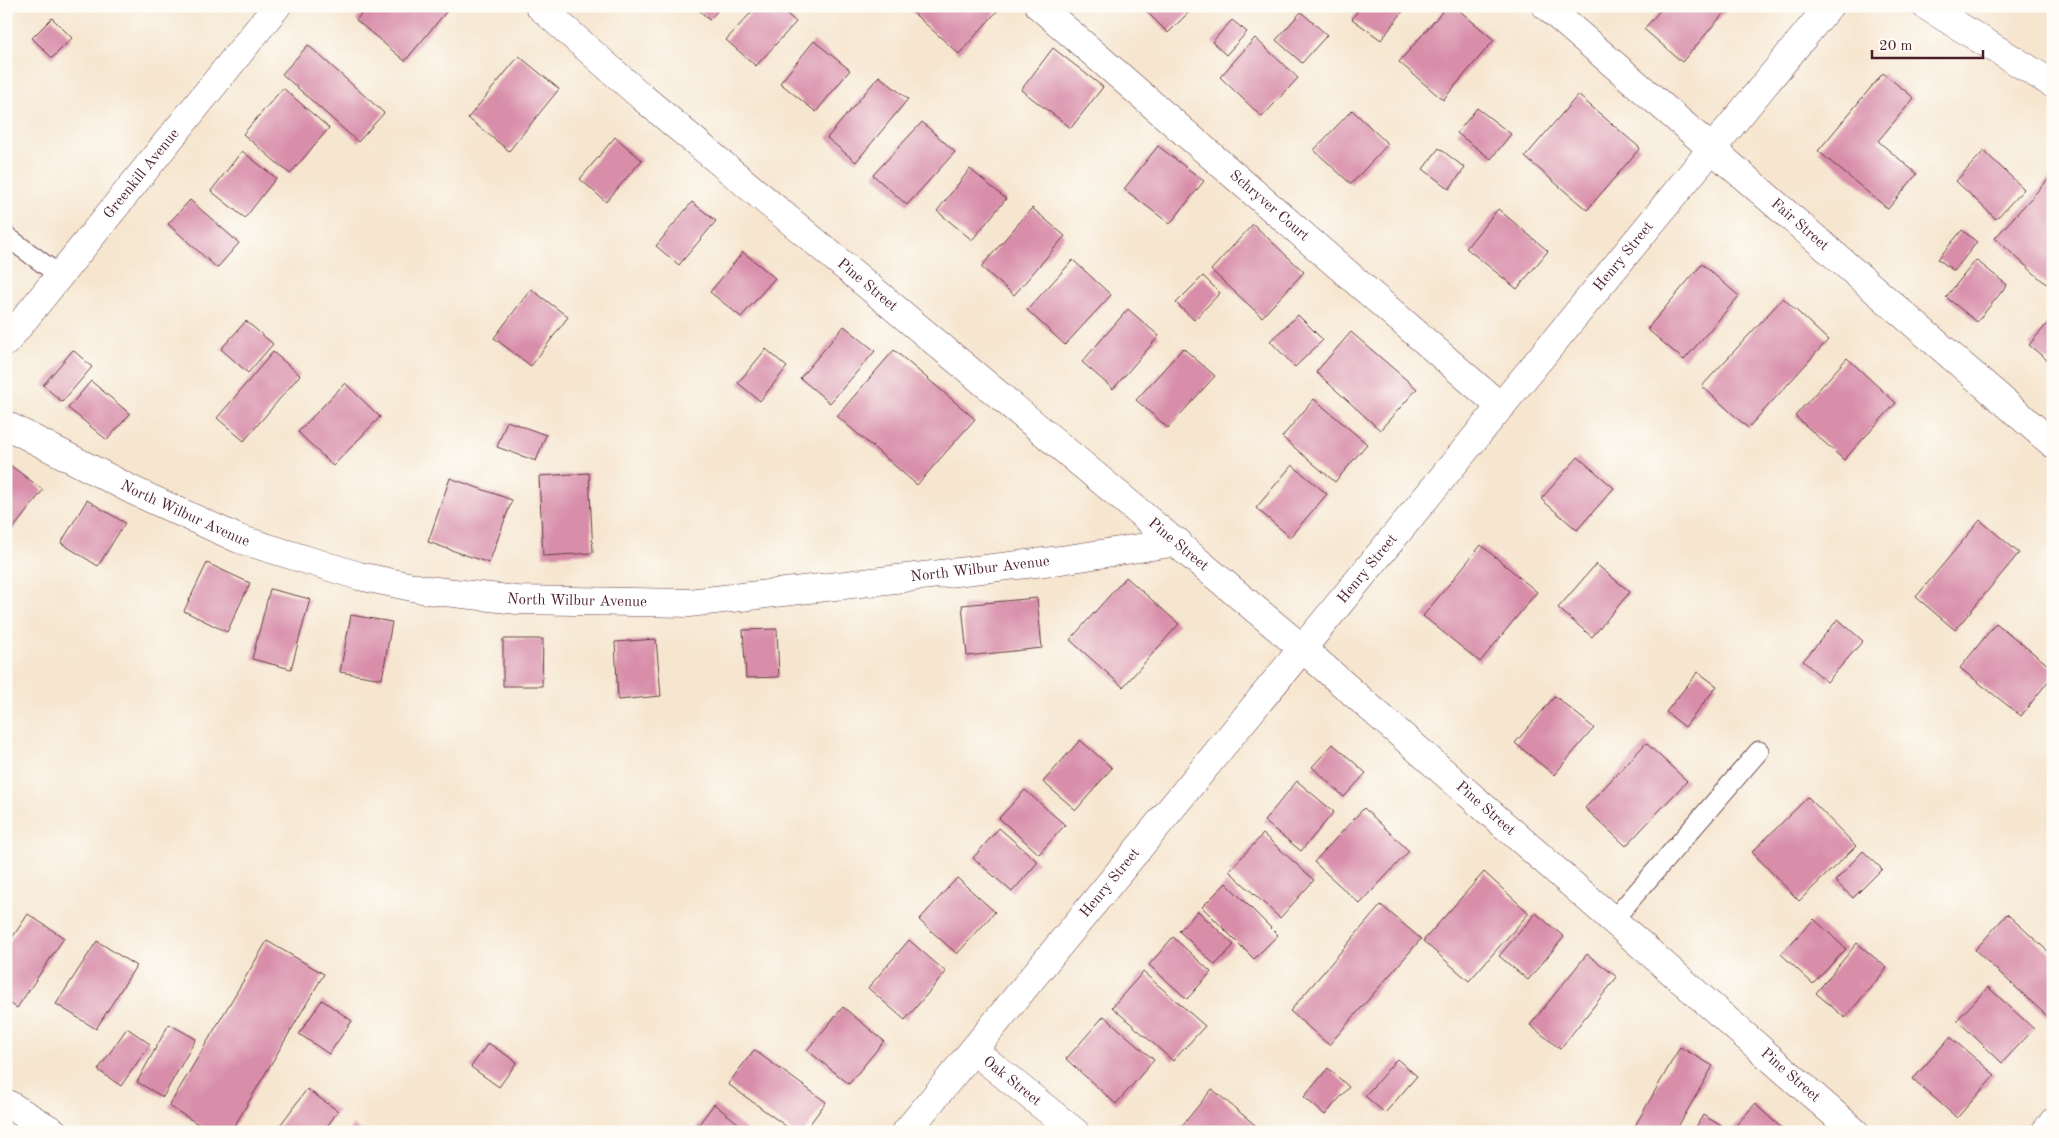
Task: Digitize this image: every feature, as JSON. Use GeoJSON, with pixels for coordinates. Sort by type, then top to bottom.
{"type":"FeatureCollection","features":[{"type":"Feature","properties":{"kind":"street","name":"Greenkill Avenue"},"geometry":{"type":"LineString","coordinates":[[6,342],[277,6]]}},
{"type":"Feature","properties":{"kind":"street","name":"Pine Street"},"geometry":{"type":"LineString","coordinates":[[539,6],[642,97],[1303,648],[1855,1132]]}},
{"type":"Feature","properties":{"kind":"street","name":"Schryver Court"},"geometry":{"type":"LineString","coordinates":[[1038,6],[1501,407]]}},
{"type":"Feature","properties":{"kind":"street","name":"Fair Street"},"geometry":{"type":"LineString","coordinates":[[1546,6],[2053,444]]}},
{"type":"Feature","properties":{"kind":"street","name":"Henry Street"},"geometry":{"type":"LineString","coordinates":[[906,1132],[1829,6]]}},
{"type":"Feature","properties":{"kind":"street"},"geometry":{"type":"LineString","coordinates":[[1926,6],[2053,84]]}},
{"type":"Feature","properties":{"kind":"street","name":"North Wilbur Avenue"},"geometry":{"type":"LineString","coordinates":[[6,425],[134,491],[239,539],[359,576],[427,590],[517,600],[690,603],[1061,560],[1178,542]]}},
{"type":"Feature","properties":{"kind":"street","name":"Oak Street"},"geometry":{"type":"LineString","coordinates":[[973,1050],[1075,1132]]}},
{"type":"Feature","properties":{"kind":"street"},"geometry":{"type":"LineString","coordinates":[[6,1103],[54,1132]]}},
{"type":"Feature","properties":{"kind":"street"},"geometry":{"type":"LineString","coordinates":[[2045,1132],[2053,1122]]}},
{"type":"Feature","properties":{"kind":"lane"},"geometry":{"type":"LineString","coordinates":[[6,236],[59,275]]}},
{"type":"Feature","properties":{"kind":"lane"},"geometry":{"type":"LineString","coordinates":[[1613,920],[1759,751]]}},
{"type":"Feature","properties":{"kind":"building"},"geometry":{"type":"Polygon","coordinates":[[[368,6],[451,6],[405,61],[356,20],[368,6]]]}},
{"type":"Feature","properties":{"kind":"building"},"geometry":{"type":"Polygon","coordinates":[[[695,6],[722,6],[709,20],[695,6]]]}},
{"type":"Feature","properties":{"kind":"building"},"geometry":{"type":"Polygon","coordinates":[[[757,6],[778,6],[796,22],[756,66],[726,40],[757,6]]]}},
{"type":"Feature","properties":{"kind":"building"},"geometry":{"type":"Polygon","coordinates":[[[912,6],[996,6],[999,9],[959,54],[909,9],[912,6]]]}},
{"type":"Feature","properties":{"kind":"building"},"geometry":{"type":"Polygon","coordinates":[[[1141,6],[1195,6],[1168,33],[1141,6]]]}},
{"type":"Feature","properties":{"kind":"building"},"geometry":{"type":"Polygon","coordinates":[[[1361,6],[1407,6],[1381,40],[1352,19],[1361,6]]]}},
{"type":"Feature","properties":{"kind":"building"},"geometry":{"type":"Polygon","coordinates":[[[1447,6],[1454,6],[1494,40],[1443,100],[1399,62],[1447,6]]]}},
{"type":"Feature","properties":{"kind":"building"},"geometry":{"type":"Polygon","coordinates":[[[1664,6],[1730,6],[1682,62],[1644,29],[1664,6]]]}},
{"type":"Feature","properties":{"kind":"building"},"geometry":{"type":"Polygon","coordinates":[[[1301,12],[1327,35],[1302,63],[1276,40],[1301,12]]]}},
{"type":"Feature","properties":{"kind":"building"},"geometry":{"type":"Polygon","coordinates":[[[52,18],[72,38],[52,58],[32,38],[52,18]]]}},
{"type":"Feature","properties":{"kind":"building"},"geometry":{"type":"Polygon","coordinates":[[[1232,20],[1247,32],[1226,55],[1212,42],[1232,20]]]}},
{"type":"Feature","properties":{"kind":"building"},"geometry":{"type":"Polygon","coordinates":[[[1255,38],[1298,78],[1262,117],[1220,77],[1255,38]]]}},
{"type":"Feature","properties":{"kind":"building"},"geometry":{"type":"Polygon","coordinates":[[[814,41],[850,70],[816,112],[780,83],[814,41]]]}},
{"type":"Feature","properties":{"kind":"building"},"geometry":{"type":"Polygon","coordinates":[[[308,45],[384,113],[358,142],[282,74],[308,45]]]}},
{"type":"Feature","properties":{"kind":"building"},"geometry":{"type":"Polygon","coordinates":[[[1053,48],[1103,87],[1071,128],[1021,90],[1053,48]]]}},
{"type":"Feature","properties":{"kind":"building"},"geometry":{"type":"Polygon","coordinates":[[[519,56],[559,89],[509,151],[468,118],[519,56]]]}},
{"type":"Feature","properties":{"kind":"building"},"geometry":{"type":"Polygon","coordinates":[[[1883,73],[1914,98],[1878,141],[1917,174],[1888,209],[1818,151],[1883,73]]]}},
{"type":"Feature","properties":{"kind":"building"},"geometry":{"type":"Polygon","coordinates":[[[879,76],[908,99],[856,162],[827,138],[879,76]]]}},
{"type":"Feature","properties":{"kind":"building"},"geometry":{"type":"Polygon","coordinates":[[[283,88],[329,128],[290,174],[243,134],[283,88]]]}},
{"type":"Feature","properties":{"kind":"building"},"geometry":{"type":"Polygon","coordinates":[[[1578,95],[1640,148],[1587,210],[1525,157],[1578,95]]]}},
{"type":"Feature","properties":{"kind":"building"},"geometry":{"type":"Polygon","coordinates":[[[1477,108],[1511,134],[1491,159],[1457,133],[1477,108]]]}},
{"type":"Feature","properties":{"kind":"building"},"geometry":{"type":"Polygon","coordinates":[[[1352,110],[1388,144],[1351,184],[1314,150],[1352,110]]]}},
{"type":"Feature","properties":{"kind":"building"},"geometry":{"type":"Polygon","coordinates":[[[922,122],[955,152],[907,205],[873,175],[922,122]]]}},
{"type":"Feature","properties":{"kind":"building"},"geometry":{"type":"Polygon","coordinates":[[[615,137],[642,160],[606,202],[580,179],[615,137]]]}},
{"type":"Feature","properties":{"kind":"building"},"geometry":{"type":"Polygon","coordinates":[[[1158,146],[1204,181],[1170,224],[1124,189],[1158,146]]]}},
{"type":"Feature","properties":{"kind":"building"},"geometry":{"type":"Polygon","coordinates":[[[1439,148],[1465,168],[1449,189],[1423,169],[1439,148]]]}},
{"type":"Feature","properties":{"kind":"building"},"geometry":{"type":"Polygon","coordinates":[[[242,151],[276,178],[245,218],[211,191],[242,151]]]}},
{"type":"Feature","properties":{"kind":"building"},"geometry":{"type":"Polygon","coordinates":[[[1984,151],[2024,189],[1996,219],[1956,181],[1984,151]]]}},
{"type":"Feature","properties":{"kind":"building"},"geometry":{"type":"Polygon","coordinates":[[[970,169],[1006,199],[972,240],[937,211],[970,169]]]}},
{"type":"Feature","properties":{"kind":"building"},"geometry":{"type":"Polygon","coordinates":[[[2053,174],[2053,277],[2046,284],[1995,238],[2053,174]]]}},
{"type":"Feature","properties":{"kind":"building"},"geometry":{"type":"Polygon","coordinates":[[[190,200],[239,243],[217,268],[168,224],[190,200]]]}},
{"type":"Feature","properties":{"kind":"building"},"geometry":{"type":"Polygon","coordinates":[[[692,202],[716,221],[679,265],[656,246],[692,202]]]}},
{"type":"Feature","properties":{"kind":"building"},"geometry":{"type":"Polygon","coordinates":[[[1032,208],[1065,236],[1014,295],[981,267],[1032,208]]]}},
{"type":"Feature","properties":{"kind":"building"},"geometry":{"type":"Polygon","coordinates":[[[1498,209],[1548,251],[1517,289],[1466,248],[1498,209]]]}},
{"type":"Feature","properties":{"kind":"building"},"geometry":{"type":"Polygon","coordinates":[[[1253,224],[1304,272],[1262,317],[1211,270],[1253,224]]]}},
{"type":"Feature","properties":{"kind":"building"},"geometry":{"type":"Polygon","coordinates":[[[1962,230],[1977,242],[1954,271],[1938,259],[1962,230]]]}},
{"type":"Feature","properties":{"kind":"building"},"geometry":{"type":"Polygon","coordinates":[[[743,252],[775,278],[741,317],[710,292],[743,252]]]}},
{"type":"Feature","properties":{"kind":"building"},"geometry":{"type":"Polygon","coordinates":[[[1073,260],[1111,295],[1065,345],[1027,310],[1073,260]]]}},
{"type":"Feature","properties":{"kind":"building"},"geometry":{"type":"Polygon","coordinates":[[[1976,260],[2007,285],[1977,322],[1946,297],[1976,260]]]}},
{"type":"Feature","properties":{"kind":"building"},"geometry":{"type":"Polygon","coordinates":[[[1702,264],[1739,296],[1684,360],[1647,329],[1702,264]]]}},
{"type":"Feature","properties":{"kind":"building"},"geometry":{"type":"Polygon","coordinates":[[[1203,276],[1220,293],[1194,320],[1176,303],[1203,276]]]}},
{"type":"Feature","properties":{"kind":"building"},"geometry":{"type":"Polygon","coordinates":[[[531,289],[568,317],[531,366],[494,338],[531,289]]]}},
{"type":"Feature","properties":{"kind":"building"},"geometry":{"type":"Polygon","coordinates":[[[1783,298],[1828,340],[1748,428],[1702,386],[1783,298]]]}},
{"type":"Feature","properties":{"kind":"building"},"geometry":{"type":"Polygon","coordinates":[[[1128,309],[1159,336],[1113,389],[1082,362],[1128,309]]]}},
{"type":"Feature","properties":{"kind":"building"},"geometry":{"type":"Polygon","coordinates":[[[1298,315],[1323,340],[1295,367],[1270,341],[1298,315]]]}},
{"type":"Feature","properties":{"kind":"building"},"geometry":{"type":"Polygon","coordinates":[[[2053,317],[2053,365],[2029,345],[2053,317]]]}},
{"type":"Feature","properties":{"kind":"building"},"geometry":{"type":"Polygon","coordinates":[[[246,321],[273,344],[248,373],[221,349],[246,321]]]}},
{"type":"Feature","properties":{"kind":"building"},"geometry":{"type":"Polygon","coordinates":[[[844,326],[875,351],[830,403],[800,378],[844,326]]]}},
{"type":"Feature","properties":{"kind":"building"},"geometry":{"type":"Polygon","coordinates":[[[1351,332],[1417,389],[1380,430],[1316,372],[1351,332]]]}},
{"type":"Feature","properties":{"kind":"building"},"geometry":{"type":"Polygon","coordinates":[[[1183,348],[1215,376],[1168,428],[1136,400],[1183,348]]]}},
{"type":"Feature","properties":{"kind":"building"},"geometry":{"type":"Polygon","coordinates":[[[766,349],[787,367],[760,401],[738,383],[766,349]]]}},
{"type":"Feature","properties":{"kind":"building"},"geometry":{"type":"Polygon","coordinates":[[[73,350],[92,367],[62,402],[43,385],[73,350]]]}},
{"type":"Feature","properties":{"kind":"building"},"geometry":{"type":"Polygon","coordinates":[[[894,350],[975,419],[917,485],[837,416],[894,350]]]}},
{"type":"Feature","properties":{"kind":"building"},"geometry":{"type":"Polygon","coordinates":[[[273,352],[300,375],[244,441],[217,418],[273,352]]]}},
{"type":"Feature","properties":{"kind":"building"},"geometry":{"type":"Polygon","coordinates":[[[1847,358],[1896,403],[1844,460],[1795,416],[1847,358]]]}},
{"type":"Feature","properties":{"kind":"building"},"geometry":{"type":"Polygon","coordinates":[[[91,381],[130,414],[107,440],[68,408],[91,381]]]}},
{"type":"Feature","properties":{"kind":"building"},"geometry":{"type":"Polygon","coordinates":[[[345,383],[380,417],[333,466],[298,432],[345,383]]]}},
{"type":"Feature","properties":{"kind":"building"},"geometry":{"type":"Polygon","coordinates":[[[1314,399],[1367,444],[1335,482],[1282,437],[1314,399]]]}},
{"type":"Feature","properties":{"kind":"building"},"geometry":{"type":"Polygon","coordinates":[[[507,421],[546,435],[536,461],[497,447],[507,421]]]}},
{"type":"Feature","properties":{"kind":"building"},"geometry":{"type":"Polygon","coordinates":[[[1578,457],[1614,488],[1577,530],[1541,499],[1578,457]]]}},
{"type":"Feature","properties":{"kind":"building"},"geometry":{"type":"Polygon","coordinates":[[[6,462],[43,490],[6,538],[6,462]]]}},
{"type":"Feature","properties":{"kind":"building"},"geometry":{"type":"Polygon","coordinates":[[[1292,465],[1327,494],[1290,537],[1256,508],[1292,465]]]}},
{"type":"Feature","properties":{"kind":"building"},"geometry":{"type":"Polygon","coordinates":[[[589,473],[593,553],[543,556],[539,476],[589,473]]]}},
{"type":"Feature","properties":{"kind":"building"},"geometry":{"type":"Polygon","coordinates":[[[450,478],[512,500],[489,563],[428,542],[450,478]]]}},
{"type":"Feature","properties":{"kind":"building"},"geometry":{"type":"Polygon","coordinates":[[[87,500],[125,523],[98,566],[61,543],[87,500]]]}},
{"type":"Feature","properties":{"kind":"building"},"geometry":{"type":"Polygon","coordinates":[[[1980,520],[2019,553],[1955,630],[1916,597],[1980,520]]]}},
{"type":"Feature","properties":{"kind":"building"},"geometry":{"type":"Polygon","coordinates":[[[1481,545],[1537,592],[1480,662],[1423,616],[1481,545]]]}},
{"type":"Feature","properties":{"kind":"building"},"geometry":{"type":"Polygon","coordinates":[[[207,563],[250,583],[227,632],[184,611],[207,563]]]}},
{"type":"Feature","properties":{"kind":"building"},"geometry":{"type":"Polygon","coordinates":[[[1596,564],[1630,592],[1592,637],[1558,608],[1596,564]]]}},
{"type":"Feature","properties":{"kind":"building"},"geometry":{"type":"Polygon","coordinates":[[[1126,577],[1179,624],[1123,687],[1070,640],[1126,577]]]}},
{"type":"Feature","properties":{"kind":"building"},"geometry":{"type":"Polygon","coordinates":[[[270,589],[310,599],[291,669],[252,659],[270,589]]]}},
{"type":"Feature","properties":{"kind":"building"},"geometry":{"type":"Polygon","coordinates":[[[1037,598],[1042,648],[967,656],[962,605],[1037,598]]]}},
{"type":"Feature","properties":{"kind":"building"},"geometry":{"type":"Polygon","coordinates":[[[351,615],[392,622],[382,679],[340,672],[351,615]]]}},
{"type":"Feature","properties":{"kind":"building"},"geometry":{"type":"Polygon","coordinates":[[[1838,619],[1863,641],[1827,682],[1803,661],[1838,619]]]}},
{"type":"Feature","properties":{"kind":"building"},"geometry":{"type":"Polygon","coordinates":[[[1996,623],[2053,669],[2053,675],[2021,716],[1960,668],[1996,623]]]}},
{"type":"Feature","properties":{"kind":"building"},"geometry":{"type":"Polygon","coordinates":[[[777,629],[779,677],[746,678],[743,630],[777,629]]]}},
{"type":"Feature","properties":{"kind":"building"},"geometry":{"type":"Polygon","coordinates":[[[503,639],[543,639],[542,686],[503,686],[503,639]]]}},
{"type":"Feature","properties":{"kind":"building"},"geometry":{"type":"Polygon","coordinates":[[[656,639],[661,696],[618,700],[615,642],[656,639]]]}},
{"type":"Feature","properties":{"kind":"building"},"geometry":{"type":"Polygon","coordinates":[[[1698,672],[1717,686],[1685,727],[1666,712],[1698,672]]]}},
{"type":"Feature","properties":{"kind":"building"},"geometry":{"type":"Polygon","coordinates":[[[1555,696],[1594,728],[1554,775],[1515,743],[1555,696]]]}},
{"type":"Feature","properties":{"kind":"building"},"geometry":{"type":"Polygon","coordinates":[[[1080,740],[1112,768],[1076,810],[1043,782],[1080,740]]]}},
{"type":"Feature","properties":{"kind":"building"},"geometry":{"type":"Polygon","coordinates":[[[1646,743],[1687,781],[1626,846],[1585,808],[1646,743]]]}},
{"type":"Feature","properties":{"kind":"building"},"geometry":{"type":"Polygon","coordinates":[[[1333,744],[1366,773],[1344,797],[1312,767],[1333,744]]]}},
{"type":"Feature","properties":{"kind":"building"},"geometry":{"type":"Polygon","coordinates":[[[1297,781],[1334,812],[1301,851],[1264,821],[1297,781]]]}},
{"type":"Feature","properties":{"kind":"building"},"geometry":{"type":"Polygon","coordinates":[[[1025,790],[1065,825],[1039,854],[999,818],[1025,790]]]}},
{"type":"Feature","properties":{"kind":"building"},"geometry":{"type":"Polygon","coordinates":[[[1808,797],[1856,846],[1799,901],[1752,852],[1808,797]]]}},
{"type":"Feature","properties":{"kind":"building"},"geometry":{"type":"Polygon","coordinates":[[[1364,808],[1409,851],[1360,904],[1314,862],[1364,808]]]}},
{"type":"Feature","properties":{"kind":"building"},"geometry":{"type":"Polygon","coordinates":[[[999,828],[1038,862],[1012,892],[973,858],[999,828]]]}},
{"type":"Feature","properties":{"kind":"building"},"geometry":{"type":"Polygon","coordinates":[[[1263,834],[1314,880],[1280,918],[1229,871],[1263,834]]]}},
{"type":"Feature","properties":{"kind":"building"},"geometry":{"type":"Polygon","coordinates":[[[1863,851],[1882,869],[1853,898],[1835,881],[1863,851]]]}},
{"type":"Feature","properties":{"kind":"building"},"geometry":{"type":"Polygon","coordinates":[[[1484,872],[1529,913],[1469,981],[1423,941],[1484,872]]]}},
{"type":"Feature","properties":{"kind":"building"},"geometry":{"type":"Polygon","coordinates":[[[957,878],[995,912],[957,954],[919,920],[957,878]]]}},
{"type":"Feature","properties":{"kind":"building"},"geometry":{"type":"Polygon","coordinates":[[[1226,883],[1278,935],[1254,959],[1202,907],[1226,883]]]}},
{"type":"Feature","properties":{"kind":"building"},"geometry":{"type":"Polygon","coordinates":[[[1381,905],[1421,939],[1329,1045],[1290,1011],[1381,905]]]}},
{"type":"Feature","properties":{"kind":"building"},"geometry":{"type":"Polygon","coordinates":[[[1198,911],[1234,945],[1215,965],[1179,931],[1198,911]]]}},
{"type":"Feature","properties":{"kind":"building"},"geometry":{"type":"Polygon","coordinates":[[[1536,913],[1564,937],[1528,980],[1499,956],[1536,913]]]}},
{"type":"Feature","properties":{"kind":"building"},"geometry":{"type":"Polygon","coordinates":[[[28,914],[64,938],[17,1008],[6,1001],[6,947],[28,914]]]}},
{"type":"Feature","properties":{"kind":"building"},"geometry":{"type":"Polygon","coordinates":[[[2007,914],[2053,956],[2053,1012],[2048,1017],[1975,950],[2007,914]]]}},
{"type":"Feature","properties":{"kind":"building"},"geometry":{"type":"Polygon","coordinates":[[[1814,919],[1846,949],[1813,984],[1781,954],[1814,919]]]}},
{"type":"Feature","properties":{"kind":"building"},"geometry":{"type":"Polygon","coordinates":[[[1173,937],[1211,972],[1187,999],[1149,965],[1173,937]]]}},
{"type":"Feature","properties":{"kind":"building"},"geometry":{"type":"Polygon","coordinates":[[[909,940],[946,972],[905,1020],[868,988],[909,940]]]}},
{"type":"Feature","properties":{"kind":"building"},"geometry":{"type":"Polygon","coordinates":[[[97,941],[136,966],[96,1029],[56,1004],[97,941]]]}},
{"type":"Feature","properties":{"kind":"building"},"geometry":{"type":"Polygon","coordinates":[[[267,941],[324,974],[231,1132],[211,1132],[169,1106],[267,941]]]}},
{"type":"Feature","properties":{"kind":"building"},"geometry":{"type":"Polygon","coordinates":[[[1857,943],[1887,968],[1845,1018],[1816,993],[1857,943]]]}},
{"type":"Feature","properties":{"kind":"building"},"geometry":{"type":"Polygon","coordinates":[[[1587,954],[1617,977],[1560,1049],[1530,1025],[1587,954]]]}},
{"type":"Feature","properties":{"kind":"building"},"geometry":{"type":"Polygon","coordinates":[[[1143,972],[1205,1026],[1173,1061],[1112,1007],[1143,972]]]}},
{"type":"Feature","properties":{"kind":"building"},"geometry":{"type":"Polygon","coordinates":[[[1988,987],[2034,1029],[2002,1063],[1957,1020],[1988,987]]]}},
{"type":"Feature","properties":{"kind":"building"},"geometry":{"type":"Polygon","coordinates":[[[322,1000],[352,1021],[329,1054],[299,1034],[322,1000]]]}},
{"type":"Feature","properties":{"kind":"building"},"geometry":{"type":"Polygon","coordinates":[[[843,1007],[884,1041],[849,1084],[807,1050],[843,1007]]]}},
{"type":"Feature","properties":{"kind":"building"},"geometry":{"type":"Polygon","coordinates":[[[1104,1016],[1154,1060],[1116,1104],[1066,1059],[1104,1016]]]}},
{"type":"Feature","properties":{"kind":"building"},"geometry":{"type":"Polygon","coordinates":[[[169,1024],[196,1039],[163,1097],[137,1082],[169,1024]]]}},
{"type":"Feature","properties":{"kind":"building"},"geometry":{"type":"Polygon","coordinates":[[[127,1028],[150,1044],[121,1086],[98,1070],[127,1028]]]}},
{"type":"Feature","properties":{"kind":"building"},"geometry":{"type":"Polygon","coordinates":[[[1950,1037],[1995,1075],[1957,1118],[1913,1079],[1950,1037]]]}},
{"type":"Feature","properties":{"kind":"building"},"geometry":{"type":"Polygon","coordinates":[[[488,1043],[517,1062],[499,1087],[471,1067],[488,1043]]]}},
{"type":"Feature","properties":{"kind":"building"},"geometry":{"type":"Polygon","coordinates":[[[1680,1047],[1713,1066],[1675,1132],[1646,1132],[1635,1126],[1680,1047]]]}},
{"type":"Feature","properties":{"kind":"building"},"geometry":{"type":"Polygon","coordinates":[[[754,1050],[826,1102],[804,1132],[794,1132],[728,1084],[754,1050]]]}},
{"type":"Feature","properties":{"kind":"building"},"geometry":{"type":"Polygon","coordinates":[[[1397,1059],[1417,1076],[1385,1113],[1365,1096],[1397,1059]]]}},
{"type":"Feature","properties":{"kind":"building"},"geometry":{"type":"Polygon","coordinates":[[[1328,1068],[1349,1087],[1325,1115],[1304,1097],[1328,1068]]]}},
{"type":"Feature","properties":{"kind":"building"},"geometry":{"type":"Polygon","coordinates":[[[307,1089],[338,1111],[323,1132],[275,1132],[307,1089]]]}},
{"type":"Feature","properties":{"kind":"building"},"geometry":{"type":"Polygon","coordinates":[[[1212,1089],[1261,1130],[1260,1132],[1177,1132],[1212,1089]]]}},
{"type":"Feature","properties":{"kind":"building"},"geometry":{"type":"Polygon","coordinates":[[[714,1104],[749,1132],[693,1132],[714,1104]]]}},
{"type":"Feature","properties":{"kind":"building"},"geometry":{"type":"Polygon","coordinates":[[[1755,1104],[1786,1132],[1730,1132],[1755,1104]]]}},
{"type":"Feature","properties":{"kind":"building"},"geometry":{"type":"Polygon","coordinates":[[[1703,1115],[1723,1127],[1720,1132],[1693,1132],[1703,1115]]]}},
{"type":"Feature","properties":{"kind":"building"},"geometry":{"type":"Polygon","coordinates":[[[352,1125],[363,1132],[348,1132],[352,1125]]]}}]}
